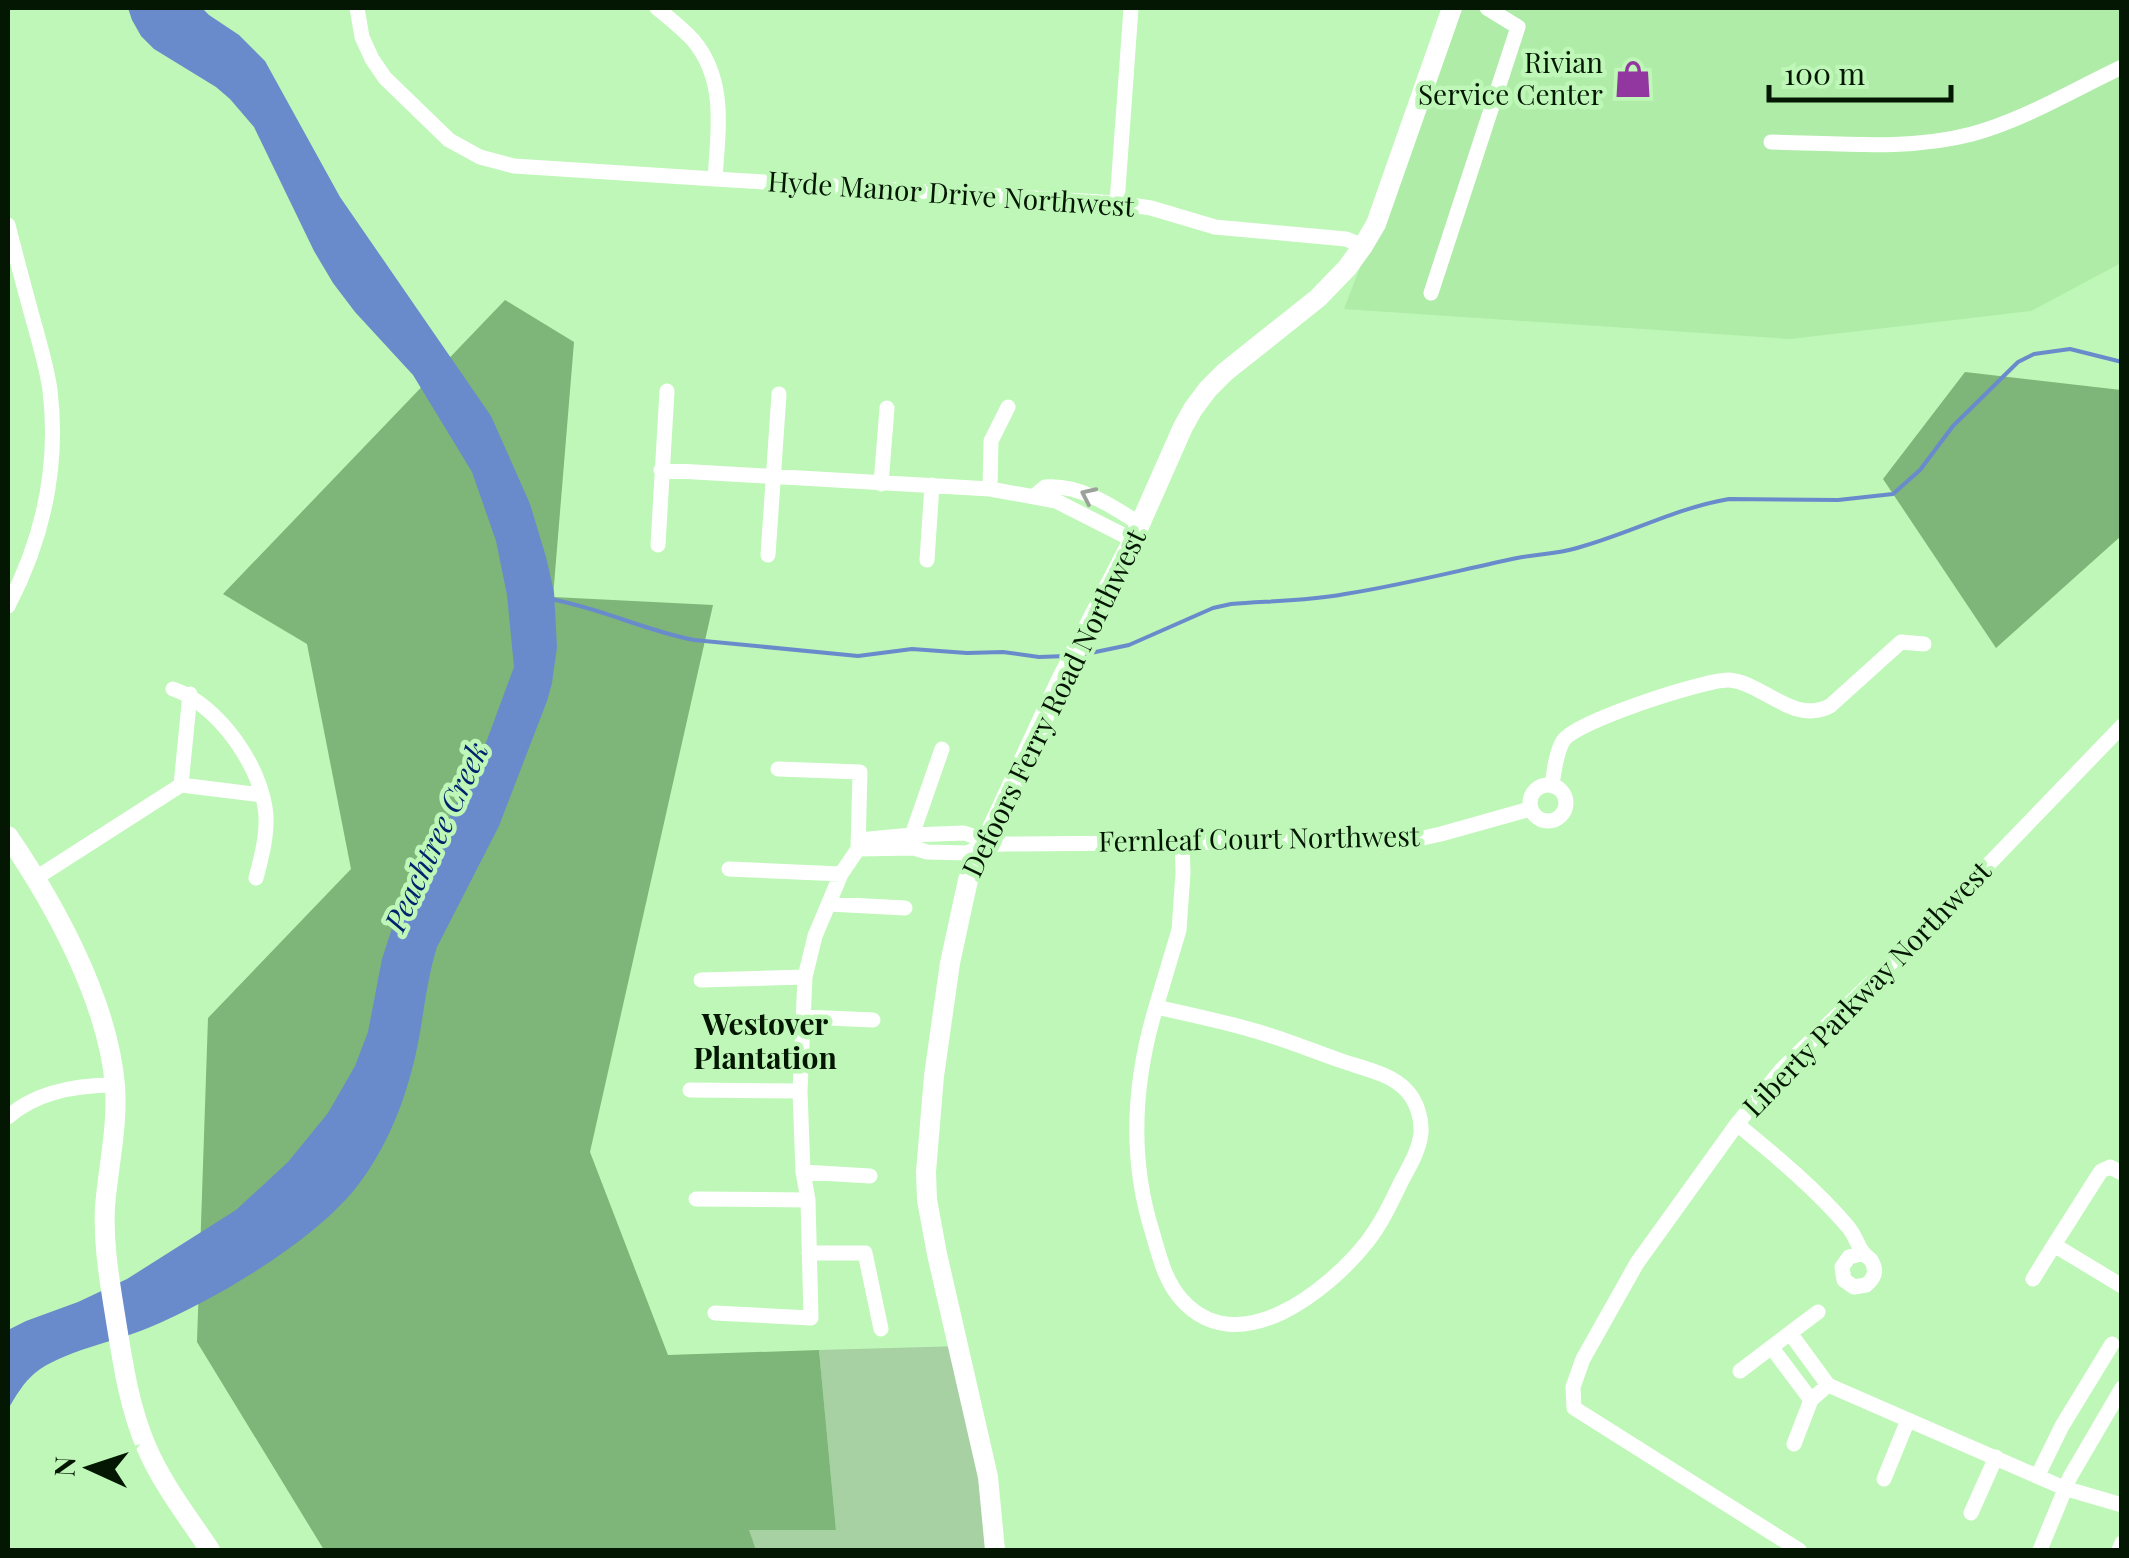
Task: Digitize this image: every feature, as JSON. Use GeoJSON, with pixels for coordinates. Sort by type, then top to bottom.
{"type":"FeatureCollection","features":[{"type":"Feature","properties":{"kind":"street","name":"Hyde Manor Drive Northwest"},"geometry":{"type":"LineString","coordinates":[[357,8],[362,38],[385,78],[449,140],[480,157],[514,166],[1118,203],[1151,208],[1214,227],[1346,239],[1363,246]]}},
{"type":"Feature","properties":{"kind":"street"},"geometry":{"type":"LineString","coordinates":[[657,8],[694,42],[714,77],[719,102],[715,179]]}},
{"type":"Feature","properties":{"kind":"street"},"geometry":{"type":"LineString","coordinates":[[1118,203],[1130,8]]}},
{"type":"Feature","properties":{"kind":"street","name":"Defoors Ferry Road Northwest"},"geometry":{"type":"LineString","coordinates":[[995,1550],[989,1484],[937,1254],[926,1176],[934,1076],[950,963],[968,880],[1183,427],[1208,389],[1225,372],[1318,298],[1363,246],[1376,224],[1452,8]]}},
{"type":"Feature","properties":{"kind":"street"},"geometry":{"type":"LineString","coordinates":[[1431,293],[1518,27],[1486,8]]}},
{"type":"Feature","properties":{"kind":"street"},"geometry":{"type":"LineString","coordinates":[[1770,142],[1900,143],[1954,138],[2007,122],[2122,66]]}},
{"type":"Feature","properties":{"kind":"street"},"geometry":{"type":"LineString","coordinates":[[8,225],[47,373],[52,429],[42,523],[26,571],[8,606]]}},
{"type":"Feature","properties":{"kind":"street"},"geometry":{"type":"LineString","coordinates":[[658,545],[667,390]]}},
{"type":"Feature","properties":{"kind":"street"},"geometry":{"type":"LineString","coordinates":[[768,555],[778,394]]}},
{"type":"Feature","properties":{"kind":"street"},"geometry":{"type":"LineString","coordinates":[[990,489],[991,441],[1008,407]]}},
{"type":"Feature","properties":{"kind":"street"},"geometry":{"type":"LineString","coordinates":[[882,484],[887,408]]}},
{"type":"Feature","properties":{"kind":"street"},"geometry":{"type":"LineString","coordinates":[[661,470],[990,489],[1033,497],[1045,487],[1058,486],[1073,488],[1108,504],[1136,532]]}},
{"type":"Feature","properties":{"kind":"street"},"geometry":{"type":"LineString","coordinates":[[927,560],[932,485]]}},
{"type":"Feature","properties":{"kind":"street"},"geometry":{"type":"LineString","coordinates":[[1552,786],[1564,739],[1575,729],[1600,718],[1715,680],[1746,683],[1796,709],[1823,710],[1901,642],[1924,644]]}},
{"type":"Feature","properties":{"kind":"street"},"geometry":{"type":"LineString","coordinates":[[172,689],[190,694],[211,712],[243,752],[262,795],[266,817],[256,878]]}},
{"type":"Feature","properties":{"kind":"street"},"geometry":{"type":"LineString","coordinates":[[180,785],[190,694]]}},
{"type":"Feature","properties":{"kind":"street","name":"Liberty Parkway Northwest"},"geometry":{"type":"LineString","coordinates":[[1799,1550],[1574,1408],[1573,1387],[1582,1359],[1637,1263],[1736,1124],[1782,1069],[1930,924],[2122,726]]}},
{"type":"Feature","properties":{"kind":"street"},"geometry":{"type":"LineString","coordinates":[[912,835],[942,750]]}},
{"type":"Feature","properties":{"kind":"street"},"geometry":{"type":"LineString","coordinates":[[715,1313],[811,1318],[800,1092],[805,977],[815,936],[858,844],[860,772],[778,769]]}},
{"type":"Feature","properties":{"kind":"street"},"geometry":{"type":"LineString","coordinates":[[36,878],[180,785],[262,795]]}},
{"type":"Feature","properties":{"kind":"street"},"geometry":{"type":"LineString","coordinates":[[1552,786],[1566,803],[1562,814],[1548,822],[1536,817],[1530,803],[1539,788],[1552,786]]}},
{"type":"Feature","properties":{"kind":"street","name":"Fernleaf Court Northwest"},"geometry":{"type":"LineString","coordinates":[[984,846],[1409,841],[1530,809]]}},
{"type":"Feature","properties":{"kind":"street"},"geometry":{"type":"LineString","coordinates":[[964,834],[976,837],[984,846],[967,853],[858,844],[912,835],[964,834]]}},
{"type":"Feature","properties":{"kind":"street"},"geometry":{"type":"LineString","coordinates":[[8,836],[67,936],[108,1042],[115,1085],[115,1122],[106,1207],[106,1259],[121,1354],[136,1420],[147,1448],[162,1478],[210,1550]]}},
{"type":"Feature","properties":{"kind":"street"},"geometry":{"type":"LineString","coordinates":[[1156,1006],[1253,1030],[1386,1076],[1406,1090],[1418,1110],[1418,1148],[1370,1239],[1324,1286],[1262,1321],[1227,1324],[1195,1312],[1183,1302],[1157,1248],[1142,1190],[1136,1127],[1142,1063],[1156,1006],[1174,956],[1179,930],[1182,842]]}},
{"type":"Feature","properties":{"kind":"street"},"geometry":{"type":"LineString","coordinates":[[729,869],[841,874]]}},
{"type":"Feature","properties":{"kind":"street"},"geometry":{"type":"LineString","coordinates":[[829,904],[905,908]]}},
{"type":"Feature","properties":{"kind":"street"},"geometry":{"type":"LineString","coordinates":[[701,980],[805,977]]}},
{"type":"Feature","properties":{"kind":"street"},"geometry":{"type":"LineString","coordinates":[[805,1017],[873,1020]]}},
{"type":"Feature","properties":{"kind":"street"},"geometry":{"type":"LineString","coordinates":[[8,1116],[56,1092],[84,1085],[115,1085]]}},
{"type":"Feature","properties":{"kind":"street"},"geometry":{"type":"LineString","coordinates":[[690,1090],[800,1092]]}},
{"type":"Feature","properties":{"kind":"street"},"geometry":{"type":"LineString","coordinates":[[1736,1124],[1790,1168],[1852,1232],[1861,1254]]}},
{"type":"Feature","properties":{"kind":"street"},"geometry":{"type":"LineString","coordinates":[[2034,1278],[2100,1171],[2110,1167],[2122,1173]]}},
{"type":"Feature","properties":{"kind":"street"},"geometry":{"type":"LineString","coordinates":[[803,1172],[870,1176]]}},
{"type":"Feature","properties":{"kind":"street"},"geometry":{"type":"LineString","coordinates":[[696,1199],[808,1200]]}},
{"type":"Feature","properties":{"kind":"street"},"geometry":{"type":"LineString","coordinates":[[2054,1245],[2122,1286]]}},
{"type":"Feature","properties":{"kind":"street"},"geometry":{"type":"LineString","coordinates":[[809,1253],[866,1253],[881,1328]]}},
{"type":"Feature","properties":{"kind":"street"},"geometry":{"type":"LineString","coordinates":[[1740,1370],[1818,1312]]}},
{"type":"Feature","properties":{"kind":"street"},"geometry":{"type":"LineString","coordinates":[[1790,1333],[1828,1385],[2064,1488],[2122,1505]]}},
{"type":"Feature","properties":{"kind":"street"},"geometry":{"type":"LineString","coordinates":[[2038,1475],[2062,1426],[2112,1344]]}},
{"type":"Feature","properties":{"kind":"street"},"geometry":{"type":"LineString","coordinates":[[1772,1348],[1811,1400]]}},
{"type":"Feature","properties":{"kind":"street"},"geometry":{"type":"LineString","coordinates":[[1794,1444],[1811,1400],[1828,1385]]}},
{"type":"Feature","properties":{"kind":"street"},"geometry":{"type":"LineString","coordinates":[[2040,1550],[2064,1488],[2122,1388]]}},
{"type":"Feature","properties":{"kind":"street"},"geometry":{"type":"LineString","coordinates":[[1884,1479],[1908,1420]]}},
{"type":"Feature","properties":{"kind":"street"},"geometry":{"type":"LineString","coordinates":[[1972,1513],[1996,1456]]}},
{"type":"Feature","properties":{"kind":"street"},"geometry":{"type":"LineString","coordinates":[[2119,1550],[2122,1544]]}},
{"type":"Feature","properties":{"kind":"shaded area"},"geometry":{"type":"Polygon","coordinates":[[[1452,8],[2121,8],[2121,263],[2031,311],[1790,339],[1344,309],[1406,148],[1452,8]]]}},
{"type":"Feature","properties":{"kind":"shaded area"},"geometry":{"type":"Polygon","coordinates":[[[505,300],[574,342],[553,597],[713,605],[590,1152],[668,1355],[819,1350],[836,1530],[749,1530],[756,1550],[324,1550],[197,1342],[208,1018],[351,869],[307,644],[223,594],[505,300]]]}},
{"type":"Feature","properties":{"kind":"shaded area"},"geometry":{"type":"Polygon","coordinates":[[[1965,372],[2121,390],[2121,536],[1996,648],[1883,479],[1965,372]]]}},
{"type":"Feature","properties":{"kind":"shaded area"},"geometry":{"type":"Polygon","coordinates":[[[964,1346],[996,1550],[756,1550],[748,1530],[836,1530],[819,1350],[964,1346]]]}},
{"type":"Feature","properties":{"kind":"water"},"geometry":{"type":"Polygon","coordinates":[[[128,8],[202,8],[239,35],[265,61],[340,197],[491,416],[530,504],[546,557],[554,592],[557,647],[547,701],[499,826],[437,947],[407,1088],[389,1134],[365,1176],[336,1210],[259,1269],[174,1316],[46,1365],[27,1381],[8,1409],[8,1330],[127,1279],[236,1210],[288,1162],[328,1113],[355,1066],[368,1032],[382,959],[399,907],[433,851],[487,740],[514,667],[507,595],[496,541],[472,472],[413,375],[333,283],[254,127],[216,87],[154,49],[141,36],[128,8]]]}},
{"type":"Feature","properties":{"kind":"waterway"},"geometry":{"type":"LineString","coordinates":[[1081,655],[1129,645],[1213,608],[1331,596],[1570,550],[1690,508],[1729,499],[1838,500],[1893,494],[1920,470],[1953,426],[2018,362],[2034,354],[2070,349],[2122,362]]}},
{"type":"Feature","properties":{"kind":"waterway"},"geometry":{"type":"LineString","coordinates":[[550,597],[694,640],[858,656],[912,649],[1067,656]]}},
{"type":"Feature","properties":{"kind":"place","name":"Rivian Service Center"},"geometry":{"type":"Point","coordinates":[1633,79]}},
{"type":"Feature","properties":{"kind":"district","name":"Westover Plantation"},"geometry":{"type":"Point","coordinates":[765,1042]}},
{"type":"Feature","properties":{"kind":"water label","name":"Peachtree Creek"},"geometry":{"type":"Point","coordinates":[437,837]}}]}
